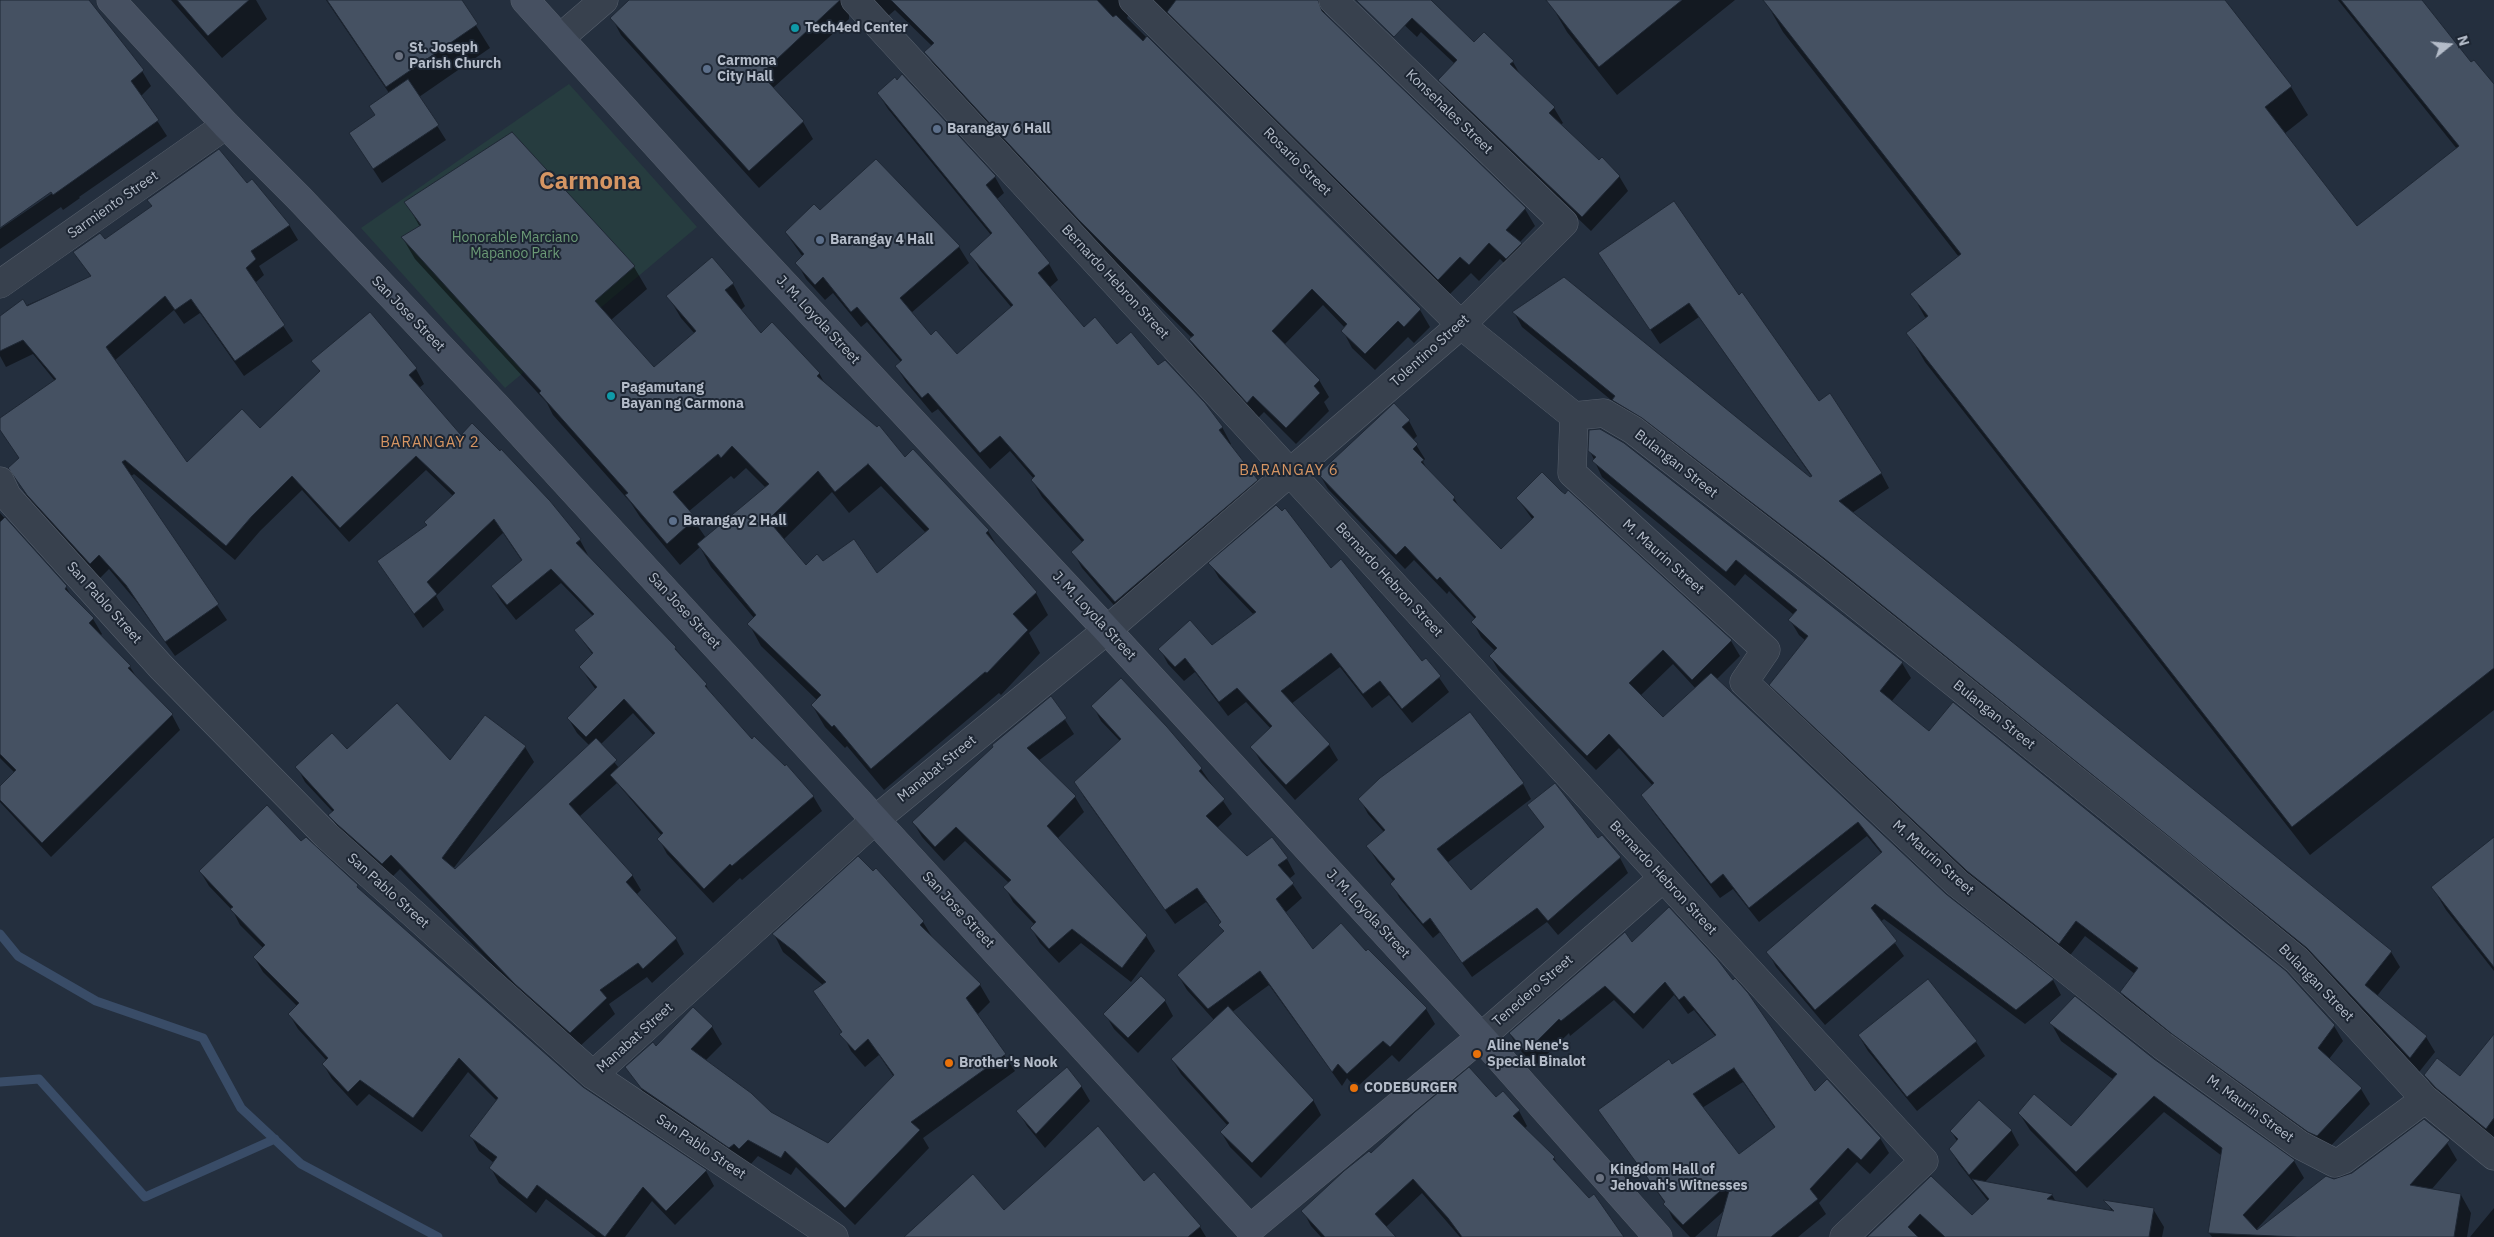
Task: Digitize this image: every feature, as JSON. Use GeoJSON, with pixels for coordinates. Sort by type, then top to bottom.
{"type":"FeatureCollection","features":[{"type":"Feature","properties":{"kind":"main road","name":"San Jose Street"},"geometry":{"type":"LineString","coordinates":[[111,0],[226,125],[299,198],[496,406],[875,820],[1246,1233]]}},
{"type":"Feature","properties":{"kind":"main road","name":"J. M. Loyola Street"},"geometry":{"type":"LineString","coordinates":[[525,0],[730,226],[1107,630],[1481,1037],[1658,1237]]}},
{"type":"Feature","properties":{"kind":"main road","name":"Tenedero Street"},"geometry":{"type":"LineString","coordinates":[[1246,1233],[1481,1037]]}},
{"type":"Feature","properties":{"kind":"street"},"geometry":{"type":"LineString","coordinates":[[560,38],[604,0]]}},
{"type":"Feature","properties":{"kind":"street","name":"Bernardo Hebron Street"},"geometry":{"type":"LineString","coordinates":[[854,0],[1924,1161],[1844,1237]]}},
{"type":"Feature","properties":{"kind":"street","name":"Rosario Street"},"geometry":{"type":"LineString","coordinates":[[1133,0],[1461,325]]}},
{"type":"Feature","properties":{"kind":"street","name":"Konsehales Street"},"geometry":{"type":"LineString","coordinates":[[1333,0],[1564,223]]}},
{"type":"Feature","properties":{"kind":"street","name":"Sarmiento Street"},"geometry":{"type":"LineString","coordinates":[[0,284],[226,125]]}},
{"type":"Feature","properties":{"kind":"street","name":"Tolentino Street"},"geometry":{"type":"LineString","coordinates":[[1290,472],[1461,325],[1564,223]]}},
{"type":"Feature","properties":{"kind":"street"},"geometry":{"type":"LineString","coordinates":[[1461,325],[1574,416]]}},
{"type":"Feature","properties":{"kind":"street","name":"Bulangan Street"},"geometry":{"type":"LineString","coordinates":[[1574,416],[1604,413],[1633,430],[1846,596],[2297,960],[2425,1099],[2494,1156]]}},
{"type":"Feature","properties":{"kind":"street","name":"M. Maurin Street"},"geometry":{"type":"LineString","coordinates":[[1574,416],[1572,474],[1766,650],[1744,682],[1957,883],[2164,1046],[2300,1145],[2335,1163],[2344,1160],[2425,1099]]}},
{"type":"Feature","properties":{"kind":"street","name":"Manabat Street"},"geometry":{"type":"LineString","coordinates":[[593,1075],[875,820],[1107,630],[1290,472]]}},
{"type":"Feature","properties":{"kind":"street","name":"San Pablo Street"},"geometry":{"type":"LineString","coordinates":[[0,481],[7,496],[161,667],[326,836],[593,1075],[834,1237]]}},
{"type":"Feature","properties":{"kind":"street","name":"Tenedero Street"},"geometry":{"type":"LineString","coordinates":[[1481,1037],[1663,878]]}},
{"type":"Feature","properties":{"kind":"green space","name":"Honorable Marciano Mapanoo Park"},"geometry":{"type":"Polygon","coordinates":[[[569,84],[697,227],[505,388],[361,228],[569,84]]]}},
{"type":"Feature","properties":{"kind":"building"},"geometry":{"type":"Polygon","coordinates":[[[0,0],[89,0],[144,70],[131,81],[159,120],[53,195],[51,192],[0,228],[0,0]]]}},
{"type":"Feature","properties":{"kind":"building"},"geometry":{"type":"Polygon","coordinates":[[[177,0],[249,0],[208,36],[177,0]]]}},
{"type":"Feature","properties":{"kind":"building","name":"St. Joseph Parish Church"},"geometry":{"type":"Polygon","coordinates":[[[327,0],[462,0],[478,24],[386,87],[327,0]]]}},
{"type":"Feature","properties":{"kind":"building","name":"Carmona City Hall"},"geometry":{"type":"Polygon","coordinates":[[[629,0],[840,0],[761,74],[804,121],[749,171],[610,18],[629,0]]]}},
{"type":"Feature","properties":{"kind":"building"},"geometry":{"type":"Polygon","coordinates":[[[891,0],[1097,0],[1113,17],[1116,15],[1143,41],[1147,36],[1421,309],[1404,327],[1398,321],[1365,354],[1341,331],[1347,324],[1312,289],[1272,331],[1320,380],[1314,386],[1320,393],[1286,428],[1253,396],[1247,403],[1189,339],[1194,335],[1078,219],[924,52],[934,43],[891,0]]]}},
{"type":"Feature","properties":{"kind":"building"},"geometry":{"type":"Polygon","coordinates":[[[1176,0],[1318,0],[1322,11],[1526,208],[1506,230],[1522,243],[1506,259],[1489,243],[1469,265],[1460,257],[1438,280],[1167,12],[1176,0]]]}},
{"type":"Feature","properties":{"kind":"building"},"geometry":{"type":"Polygon","coordinates":[[[1356,0],[1431,0],[1474,42],[1484,32],[1514,61],[1510,64],[1555,107],[1549,113],[1599,160],[1602,157],[1620,176],[1582,217],[1438,80],[1457,60],[1412,18],[1394,37],[1356,0]]]}},
{"type":"Feature","properties":{"kind":"building"},"geometry":{"type":"Polygon","coordinates":[[[1546,0],[1682,0],[1599,67],[1546,0]]]}},
{"type":"Feature","properties":{"kind":"building"},"geometry":{"type":"Polygon","coordinates":[[[1763,0],[2225,0],[2292,86],[2265,107],[2357,226],[2459,146],[2341,0],[2422,0],[2471,62],[2474,60],[2494,84],[2494,668],[2292,827],[1906,333],[1928,316],[1910,294],[1961,254],[1763,0]]]}},
{"type":"Feature","properties":{"kind":"building"},"geometry":{"type":"Polygon","coordinates":[[[902,74],[996,176],[986,185],[1050,263],[1038,273],[1084,327],[1095,317],[1117,344],[1131,332],[1158,365],[1165,360],[1205,403],[1223,427],[1219,430],[1258,480],[1115,602],[1071,552],[1084,540],[1031,480],[1035,476],[1000,436],[980,453],[928,393],[922,398],[895,366],[902,360],[857,307],[851,312],[823,277],[815,285],[795,263],[804,254],[785,232],[814,204],[820,210],[876,159],[960,246],[900,298],[931,335],[936,330],[957,354],[1013,305],[969,254],[992,233],[877,93],[895,77],[897,80],[902,74]]]}},
{"type":"Feature","properties":{"kind":"building"},"geometry":{"type":"Polygon","coordinates":[[[408,79],[439,125],[373,169],[349,133],[375,115],[369,106],[408,79]]]}},
{"type":"Feature","properties":{"kind":"building"},"geometry":{"type":"Polygon","coordinates":[[[512,132],[635,266],[595,301],[654,367],[696,331],[666,296],[712,257],[734,283],[725,290],[761,333],[772,322],[820,373],[817,376],[877,427],[879,425],[905,457],[913,449],[989,530],[986,533],[1037,592],[1013,614],[1028,630],[987,673],[985,672],[871,769],[834,725],[832,727],[811,705],[821,695],[747,624],[756,615],[697,544],[769,484],[732,446],[721,458],[718,454],[673,492],[696,518],[667,544],[625,495],[628,493],[539,393],[541,391],[401,237],[421,225],[404,202],[512,132]],[[868,464],[835,492],[818,471],[768,520],[806,565],[817,554],[823,561],[854,539],[877,573],[929,529],[868,464]]]}},
{"type":"Feature","properties":{"kind":"building"},"geometry":{"type":"Polygon","coordinates":[[[219,149],[247,183],[252,179],[290,225],[251,251],[256,259],[246,268],[285,325],[235,361],[191,299],[175,310],[165,296],[106,347],[187,462],[242,409],[260,428],[320,371],[311,361],[370,312],[417,368],[409,375],[461,435],[472,423],[500,451],[501,449],[550,501],[581,539],[576,543],[676,647],[675,649],[707,684],[705,686],[752,739],[754,736],[785,766],[786,764],[814,796],[732,866],[730,864],[704,889],[657,839],[663,833],[610,775],[655,733],[624,699],[586,737],[567,718],[597,687],[579,667],[593,653],[574,630],[594,614],[551,569],[507,605],[491,586],[522,560],[494,519],[427,582],[437,594],[414,614],[377,561],[427,525],[424,522],[455,493],[416,456],[340,528],[292,476],[252,516],[226,546],[125,460],[122,462],[219,604],[165,642],[126,585],[99,555],[90,564],[27,495],[8,468],[19,458],[0,430],[0,418],[56,379],[23,340],[0,351],[0,316],[23,299],[27,306],[91,276],[73,252],[100,233],[105,239],[152,206],[147,200],[219,149]]]}},
{"type":"Feature","properties":{"kind":"building"},"geometry":{"type":"Polygon","coordinates":[[[1674,201],[1739,295],[1742,292],[1819,401],[1830,393],[1882,473],[1839,501],[2392,951],[2365,985],[2427,1036],[2410,1058],[2307,948],[1825,559],[1642,418],[1612,400],[1615,396],[1512,312],[1564,277],[1810,477],[1812,476],[1689,303],[1650,330],[1598,253],[1674,201]]]}},
{"type":"Feature","properties":{"kind":"building"},"geometry":{"type":"Polygon","coordinates":[[[1394,403],[1410,420],[1402,427],[1418,444],[1413,449],[1424,460],[1421,462],[1455,497],[1453,500],[1501,549],[1534,517],[1516,498],[1542,472],[1565,494],[1568,490],[1732,640],[1692,680],[1663,650],[1629,683],[1663,717],[1711,673],[1946,894],[2054,979],[2016,1010],[1875,904],[1871,908],[1897,941],[1815,1010],[1766,952],[1882,852],[1858,822],[1749,908],[1723,874],[1711,884],[1641,795],[1654,783],[1609,734],[1587,756],[1489,656],[1497,648],[1471,622],[1476,617],[1440,577],[1437,580],[1405,546],[1396,555],[1318,474],[1394,403]]]}},
{"type":"Feature","properties":{"kind":"building"},"geometry":{"type":"Polygon","coordinates":[[[1600,429],[1624,443],[1903,662],[1880,691],[1929,731],[1953,702],[2286,971],[2335,1025],[2318,1048],[2362,1088],[2317,1136],[2308,1132],[2172,1034],[2120,992],[2138,968],[2076,921],[2059,944],[1967,871],[1769,685],[1808,636],[1788,620],[1797,610],[1736,560],[1726,572],[1592,461],[1596,457],[1588,451],[1589,430],[1600,429]]]}},
{"type":"Feature","properties":{"kind":"building"},"geometry":{"type":"Polygon","coordinates":[[[1276,505],[1282,511],[1285,508],[1331,568],[1341,559],[1422,661],[1426,658],[1441,676],[1402,709],[1380,681],[1363,694],[1331,653],[1281,691],[1330,744],[1286,785],[1250,747],[1272,726],[1237,688],[1219,702],[1185,658],[1175,667],[1158,649],[1190,620],[1212,645],[1256,612],[1208,563],[1276,505]]]}},
{"type":"Feature","properties":{"kind":"building"},"geometry":{"type":"Polygon","coordinates":[[[5,517],[67,586],[65,589],[94,618],[89,623],[131,666],[128,668],[173,714],[42,843],[0,800],[0,786],[16,770],[0,754],[0,522],[5,517]]]}},
{"type":"Feature","properties":{"kind":"building"},"geometry":{"type":"Polygon","coordinates":[[[1121,678],[1167,727],[1202,768],[1199,771],[1225,799],[1206,816],[1247,856],[1272,837],[1288,858],[1278,865],[1294,883],[1276,899],[1313,949],[1341,923],[1366,951],[1368,949],[1427,1008],[1390,1047],[1383,1041],[1347,1074],[1338,1064],[1332,1072],[1260,971],[1208,1009],[1177,975],[1224,931],[1218,925],[1221,922],[1197,888],[1165,910],[1074,782],[1121,739],[1091,706],[1121,678]]]}},
{"type":"Feature","properties":{"kind":"building"},"geometry":{"type":"Polygon","coordinates":[[[1051,696],[1067,718],[1027,748],[1076,796],[1047,826],[1147,935],[1122,968],[1072,929],[1049,949],[1030,928],[1036,922],[1003,887],[1011,880],[956,827],[935,847],[912,822],[993,747],[992,745],[1051,696]]]}},
{"type":"Feature","properties":{"kind":"building"},"geometry":{"type":"Polygon","coordinates":[[[397,703],[450,760],[485,715],[526,746],[442,858],[455,869],[596,738],[617,760],[569,804],[633,875],[626,882],[677,938],[643,969],[638,963],[600,990],[607,998],[570,1033],[515,984],[391,855],[382,864],[338,825],[328,815],[334,810],[295,767],[332,733],[347,749],[397,703]]]}},
{"type":"Feature","properties":{"kind":"building"},"geometry":{"type":"Polygon","coordinates":[[[1470,712],[1524,783],[1437,849],[1471,890],[1544,827],[1527,805],[1555,783],[1598,838],[1602,835],[1621,857],[1548,921],[1537,908],[1462,963],[1430,918],[1423,924],[1390,884],[1395,879],[1366,846],[1385,830],[1358,799],[1380,778],[1470,712]]]}},
{"type":"Feature","properties":{"kind":"building"},"geometry":{"type":"Polygon","coordinates":[[[267,805],[301,841],[306,837],[358,885],[357,887],[583,1087],[707,1170],[666,1211],[643,1187],[605,1237],[537,1185],[527,1199],[489,1168],[497,1157],[469,1136],[498,1098],[459,1058],[413,1118],[360,1080],[348,1092],[322,1064],[328,1058],[288,1014],[299,1003],[253,957],[265,945],[230,909],[233,907],[199,871],[267,805]]]}},
{"type":"Feature","properties":{"kind":"building"},"geometry":{"type":"Polygon","coordinates":[[[2494,837],[2494,967],[2431,887],[2494,837]]]}},
{"type":"Feature","properties":{"kind":"building"},"geometry":{"type":"Polygon","coordinates":[[[858,856],[873,871],[876,868],[924,921],[920,925],[981,984],[966,998],[1006,1054],[911,1122],[920,1130],[845,1208],[785,1151],[781,1158],[748,1140],[739,1149],[734,1144],[729,1148],[641,1088],[625,1067],[653,1042],[656,1046],[693,1007],[713,1026],[691,1049],[751,1093],[771,1112],[828,1143],[894,1075],[868,1039],[855,1051],[839,1034],[842,1032],[813,991],[826,982],[795,952],[772,934],[858,856]]]}},
{"type":"Feature","properties":{"kind":"building"},"geometry":{"type":"Polygon","coordinates":[[[1669,907],[1717,959],[1733,980],[1735,978],[1748,993],[1815,1091],[1827,1079],[1881,1138],[1861,1160],[1848,1148],[1810,1189],[1818,1199],[1771,1237],[1716,1237],[1732,1180],[1683,1225],[1663,1204],[1665,1202],[1598,1110],[1669,1059],[1672,1064],[1716,1035],[1684,996],[1679,1000],[1665,982],[1634,1014],[1605,986],[1561,1021],[1559,1019],[1526,1052],[1509,1033],[1625,932],[1632,942],[1669,907]],[[1734,1068],[1693,1094],[1739,1154],[1775,1127],[1734,1068]]]}},
{"type":"Feature","properties":{"kind":"building"},"geometry":{"type":"Polygon","coordinates":[[[1141,976],[1166,1000],[1128,1038],[1103,1014],[1141,976]]]}},
{"type":"Feature","properties":{"kind":"building"},"geometry":{"type":"Polygon","coordinates":[[[1928,979],[1977,1041],[1907,1097],[1858,1035],[1928,979]]]}},
{"type":"Feature","properties":{"kind":"building"},"geometry":{"type":"Polygon","coordinates":[[[2075,996],[2154,1059],[2295,1160],[2243,1215],[2257,1230],[2326,1176],[2334,1179],[2352,1173],[2424,1119],[2450,1140],[2410,1185],[2461,1194],[2454,1237],[2297,1237],[2208,1233],[2222,1148],[2154,1096],[2076,1172],[2018,1113],[2034,1094],[2071,1126],[2117,1074],[2049,1023],[2075,996]]]}},
{"type":"Feature","properties":{"kind":"building"},"geometry":{"type":"Polygon","coordinates":[[[1228,1006],[1314,1100],[1252,1163],[1220,1132],[1229,1123],[1171,1059],[1228,1006]]]}},
{"type":"Feature","properties":{"kind":"building"},"geometry":{"type":"Polygon","coordinates":[[[2494,1034],[2494,1118],[2486,1129],[2436,1088],[2424,1075],[2437,1058],[2460,1076],[2494,1034]]]}},
{"type":"Feature","properties":{"kind":"building"},"geometry":{"type":"Polygon","coordinates":[[[1067,1067],[1082,1086],[1036,1134],[1016,1111],[1067,1067]]]}},
{"type":"Feature","properties":{"kind":"building"},"geometry":{"type":"Polygon","coordinates":[[[1469,1067],[1496,1097],[1503,1091],[1520,1110],[1513,1116],[1555,1157],[1553,1159],[1589,1198],[1594,1194],[1624,1237],[1462,1237],[1448,1218],[1413,1179],[1375,1214],[1396,1237],[1325,1237],[1301,1211],[1344,1171],[1369,1151],[1371,1153],[1415,1112],[1469,1067]]]}},
{"type":"Feature","properties":{"kind":"building"},"geometry":{"type":"Polygon","coordinates":[[[1979,1100],[2012,1130],[1969,1175],[1949,1149],[1958,1139],[1950,1131],[1979,1100]]]}},
{"type":"Feature","properties":{"kind":"building"},"geometry":{"type":"Polygon","coordinates":[[[1098,1126],[1144,1181],[1154,1172],[1201,1226],[1188,1237],[904,1237],[973,1174],[1004,1210],[1098,1126]]]}},
{"type":"Feature","properties":{"kind":"building"},"geometry":{"type":"Polygon","coordinates":[[[1931,1176],[1972,1215],[1989,1199],[1972,1179],[2053,1194],[2047,1199],[2114,1211],[2103,1200],[2154,1208],[2149,1237],[1945,1237],[1920,1214],[1908,1227],[1918,1237],[1867,1237],[1931,1176]]]}},
{"type":"Feature","properties":{"kind":"waterway"},"geometry":{"type":"LineString","coordinates":[[0,934],[18,956],[96,1001],[203,1038],[241,1108],[301,1164],[438,1237]]}},
{"type":"Feature","properties":{"kind":"waterway"},"geometry":{"type":"LineString","coordinates":[[0,1082],[39,1079],[145,1197],[275,1139]]}},
{"type":"Feature","properties":{"kind":"place","name":"Tech4ed Center"},"geometry":{"type":"Point","coordinates":[795,28]}},
{"type":"Feature","properties":{"kind":"place","name":"St. Joseph Parish Church"},"geometry":{"type":"Point","coordinates":[399,56]}},
{"type":"Feature","properties":{"kind":"place","name":"Carmona City Hall"},"geometry":{"type":"Point","coordinates":[707,69]}},
{"type":"Feature","properties":{"kind":"place","name":"Barangay 6 Hall"},"geometry":{"type":"Point","coordinates":[937,129]}},
{"type":"Feature","properties":{"kind":"place","name":"Barangay 4 Hall"},"geometry":{"type":"Point","coordinates":[820,240]}},
{"type":"Feature","properties":{"kind":"place","name":"Pagamutang Bayan ng Carmona"},"geometry":{"type":"Point","coordinates":[611,396]}},
{"type":"Feature","properties":{"kind":"place","name":"Barangay 2 Hall"},"geometry":{"type":"Point","coordinates":[673,521]}},
{"type":"Feature","properties":{"kind":"place","name":"Aline Nene's Special Binalot"},"geometry":{"type":"Point","coordinates":[1477,1054]}},
{"type":"Feature","properties":{"kind":"place","name":"Brother's Nook"},"geometry":{"type":"Point","coordinates":[949,1063]}},
{"type":"Feature","properties":{"kind":"place","name":"CODEBURGER"},"geometry":{"type":"Point","coordinates":[1354,1088]}},
{"type":"Feature","properties":{"kind":"place","name":"Kingdom Hall of Jehovah's Witnesses"},"geometry":{"type":"Point","coordinates":[1600,1178]}},
{"type":"Feature","properties":{"kind":"district","name":"Carmona"},"geometry":{"type":"Point","coordinates":[590,182]}},
{"type":"Feature","properties":{"kind":"district","name":"BARANGAY 2"},"geometry":{"type":"Point","coordinates":[430,443]}},
{"type":"Feature","properties":{"kind":"district","name":"BARANGAY 6"},"geometry":{"type":"Point","coordinates":[1289,471]}}]}
